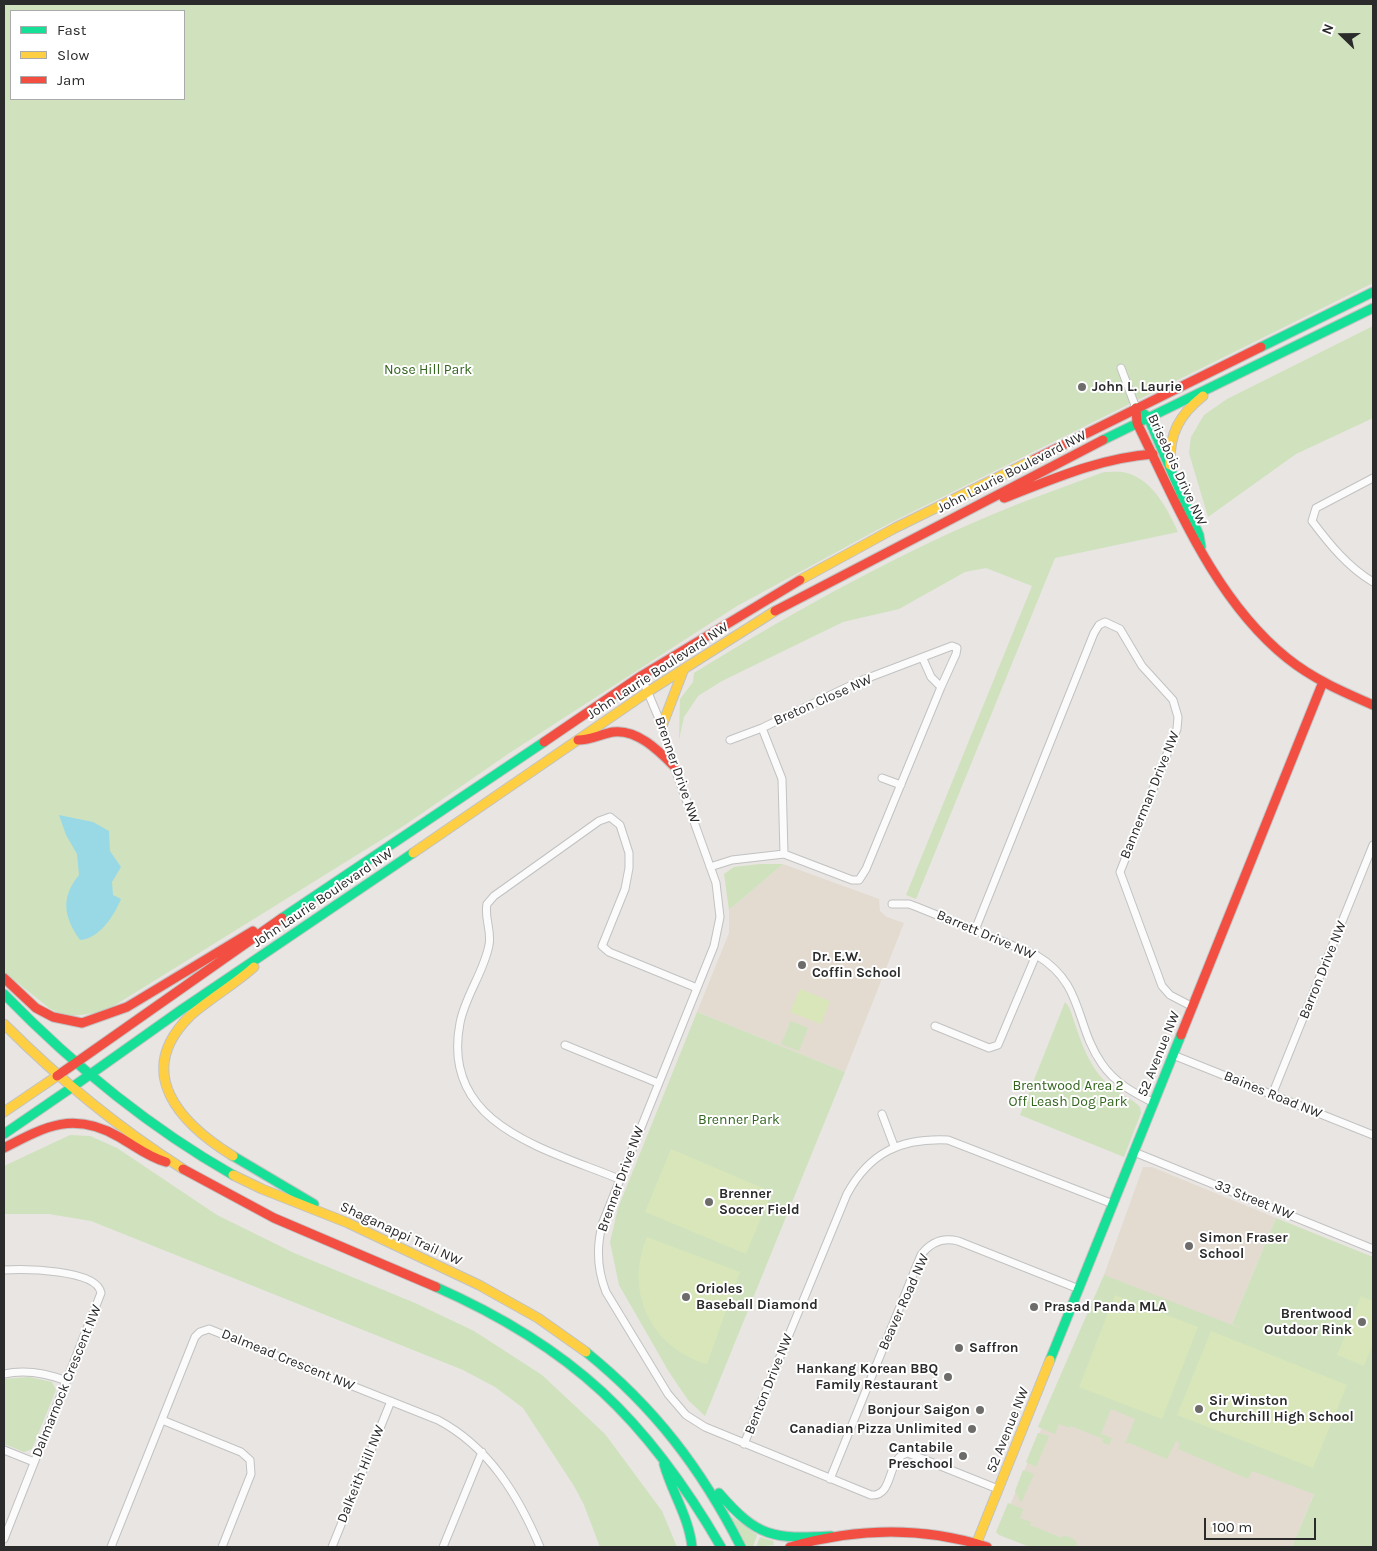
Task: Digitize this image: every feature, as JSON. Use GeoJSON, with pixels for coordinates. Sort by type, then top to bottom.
{"type":"FeatureCollection","features":[{"type":"Feature","properties":{"kind":"main road","name":"John Laurie Boulevard NW"},"geometry":{"type":"LineString","coordinates":[[4,1112],[302,904],[641,676],[768,598],[844,555],[1136,408],[1373,292]]}},
{"type":"Feature","properties":{"kind":"main road","name":"John Laurie Boulevard NW"},"geometry":{"type":"LineString","coordinates":[[4,1134],[649,691],[773,612],[848,571],[1148,417],[1217,386],[1373,308]]}},
{"type":"Feature","properties":{"kind":"main road"},"geometry":{"type":"LineString","coordinates":[[1170,465],[1169,447],[1172,431],[1185,412],[1217,386]]}},
{"type":"Feature","properties":{"kind":"main road","name":"Brisebois Drive NW"},"geometry":{"type":"LineString","coordinates":[[1136,408],[1148,417],[1199,535],[1202,550]]}},
{"type":"Feature","properties":{"kind":"main road","name":"Brisebois Drive NW"},"geometry":{"type":"LineString","coordinates":[[1136,408],[1137,423],[1193,537],[1220,582],[1252,626],[1293,663],[1323,682],[1373,705]]}},
{"type":"Feature","properties":{"kind":"main road"},"geometry":{"type":"LineString","coordinates":[[968,511],[1100,462],[1131,455],[1153,454]]}},
{"type":"Feature","properties":{"kind":"main road"},"geometry":{"type":"LineString","coordinates":[[662,726],[677,683],[685,668]]}},
{"type":"Feature","properties":{"kind":"main road","name":"52 Avenue NW"},"geometry":{"type":"LineString","coordinates":[[976,1545],[1323,682]]}},
{"type":"Feature","properties":{"kind":"main road"},"geometry":{"type":"LineString","coordinates":[[578,740],[590,741],[616,732],[630,734],[661,752],[674,766]]}},
{"type":"Feature","properties":{"kind":"main road"},"geometry":{"type":"LineString","coordinates":[[4,978],[36,1008],[53,1017],[82,1023],[127,1007],[217,952],[302,904]]}},
{"type":"Feature","properties":{"kind":"main road"},"geometry":{"type":"LineString","coordinates":[[274,948],[238,983],[188,1018],[168,1050],[164,1062],[165,1087],[173,1105],[200,1132],[236,1158],[338,1219]]}},
{"type":"Feature","properties":{"kind":"main road","name":"Shaganappi Trail NW"},"geometry":{"type":"LineString","coordinates":[[4,994],[88,1075],[161,1132],[238,1178],[338,1219],[501,1296],[575,1344],[644,1405],[697,1467],[714,1493],[741,1547]]}},
{"type":"Feature","properties":{"kind":"main road"},"geometry":{"type":"LineString","coordinates":[[4,1024],[71,1088],[171,1163],[254,1209],[315,1237],[419,1280],[494,1314],[528,1333],[594,1382],[630,1417],[662,1456],[721,1547]]}},
{"type":"Feature","properties":{"kind":"main road"},"geometry":{"type":"LineString","coordinates":[[4,1148],[49,1125],[79,1121],[112,1133],[152,1159],[171,1163]]}},
{"type":"Feature","properties":{"kind":"main road"},"geometry":{"type":"LineString","coordinates":[[662,1456],[669,1483],[690,1528],[692,1547]]}},
{"type":"Feature","properties":{"kind":"main road"},"geometry":{"type":"LineString","coordinates":[[697,1467],[740,1518],[760,1531],[783,1538],[902,1532],[935,1535],[987,1547]]}},
{"type":"Feature","properties":{"kind":"main road"},"geometry":{"type":"LineString","coordinates":[[790,1547],[831,1536]]}},
{"type":"Feature","properties":{"kind":"street"},"geometry":{"type":"LineString","coordinates":[[1121,368],[1136,408]]}},
{"type":"Feature","properties":{"kind":"street"},"geometry":{"type":"LineString","coordinates":[[1373,478],[1316,508],[1312,521],[1329,544],[1362,575],[1373,582]]}},
{"type":"Feature","properties":{"kind":"street","name":"Bannerman Drive NW"},"geometry":{"type":"LineString","coordinates":[[975,930],[1094,633],[1099,625],[1105,622],[1114,624],[1120,629],[1142,666],[1173,700],[1177,710],[1176,729],[1120,872],[1162,986],[1170,995],[1193,1007]]}},
{"type":"Feature","properties":{"kind":"street","name":"Breton Close NW"},"geometry":{"type":"LineString","coordinates":[[710,867],[732,860],[784,854],[852,880],[859,880],[866,869],[957,648],[952,646],[923,659],[860,681],[762,728],[782,779],[784,854]]}},
{"type":"Feature","properties":{"kind":"street"},"geometry":{"type":"LineString","coordinates":[[923,659],[931,677],[940,687]]}},
{"type":"Feature","properties":{"kind":"street","name":"Brenner Drive NW"},"geometry":{"type":"LineString","coordinates":[[641,676],[649,691],[662,726],[674,766],[710,867],[720,902],[719,923],[714,946],[602,1222],[598,1243],[599,1265],[606,1292],[668,1394],[677,1406],[692,1420],[705,1427],[871,1495],[878,1495],[886,1487],[897,1460],[908,1453],[998,1489]]}},
{"type":"Feature","properties":{"kind":"street"},"geometry":{"type":"LineString","coordinates":[[730,740],[762,728]]}},
{"type":"Feature","properties":{"kind":"street"},"geometry":{"type":"LineString","coordinates":[[882,778],[901,785]]}},
{"type":"Feature","properties":{"kind":"street"},"geometry":{"type":"LineString","coordinates":[[619,1179],[508,1132],[488,1116],[473,1098],[468,1088],[459,1061],[458,1034],[464,1009],[490,943],[487,904],[494,896],[599,821],[610,817],[620,825],[629,853],[629,868],[625,889],[602,946],[609,952],[697,988]]}},
{"type":"Feature","properties":{"kind":"street","name":"Barron Drive NW"},"geometry":{"type":"LineString","coordinates":[[1272,1095],[1373,845]]}},
{"type":"Feature","properties":{"kind":"street","name":"Barrett Drive NW"},"geometry":{"type":"LineString","coordinates":[[892,904],[909,904],[1036,955],[1050,964],[1068,985],[1093,1048],[1106,1070],[1121,1084],[1154,1103]]}},
{"type":"Feature","properties":{"kind":"street"},"geometry":{"type":"LineString","coordinates":[[934,1026],[990,1048],[998,1046],[1036,955]]}},
{"type":"Feature","properties":{"kind":"street"},"geometry":{"type":"LineString","coordinates":[[565,1045],[658,1083]]}},
{"type":"Feature","properties":{"kind":"street","name":"Baines Road NW"},"geometry":{"type":"LineString","coordinates":[[1173,1055],[1373,1135]]}},
{"type":"Feature","properties":{"kind":"street"},"geometry":{"type":"LineString","coordinates":[[882,1114],[894,1146]]}},
{"type":"Feature","properties":{"kind":"street","name":"Benton Drive NW"},"geometry":{"type":"LineString","coordinates":[[744,1444],[847,1194],[869,1164],[894,1146],[931,1139],[948,1140],[1113,1204]]}},
{"type":"Feature","properties":{"kind":"street","name":"33 Street NW"},"geometry":{"type":"LineString","coordinates":[[1134,1152],[1373,1249]]}},
{"type":"Feature","properties":{"kind":"street","name":"Beaver Road NW"},"geometry":{"type":"LineString","coordinates":[[830,1479],[921,1255],[929,1246],[940,1240],[958,1241],[1079,1290]]}},
{"type":"Feature","properties":{"kind":"street","name":"Dalmarnock Crescent NW"},"geometry":{"type":"LineString","coordinates":[[4,1270],[61,1272],[93,1281],[99,1286],[101,1297],[4,1539]]}},
{"type":"Feature","properties":{"kind":"street","name":"Dalmead Crescent NW"},"geometry":{"type":"LineString","coordinates":[[111,1547],[195,1337],[205,1329],[212,1330],[390,1401],[459,1432],[482,1452],[519,1504],[540,1547]]}},
{"type":"Feature","properties":{"kind":"street"},"geometry":{"type":"LineString","coordinates":[[4,1374],[24,1371],[40,1373],[67,1381]]}},
{"type":"Feature","properties":{"kind":"street","name":"Dalkeith Hill NW"},"geometry":{"type":"LineString","coordinates":[[332,1547],[390,1401]]}},
{"type":"Feature","properties":{"kind":"street"},"geometry":{"type":"LineString","coordinates":[[162,1420],[241,1452],[250,1460],[251,1474],[222,1547]]}},
{"type":"Feature","properties":{"kind":"street"},"geometry":{"type":"LineString","coordinates":[[4,1450],[34,1462]]}},
{"type":"Feature","properties":{"kind":"street"},"geometry":{"type":"LineString","coordinates":[[442,1547],[482,1452]]}},
{"type":"Feature","properties":{"kind":"shaded area","name":"Dr. E.W. Coffin School"},"geometry":{"type":"Polygon","coordinates":[[[783,864],[879,899],[880,911],[887,917],[904,923],[845,1072],[697,1012],[729,933],[729,910],[783,864]]]}},
{"type":"Feature","properties":{"kind":"shaded area","name":"Sir Winston Churchill High School"},"geometry":{"type":"Polygon","coordinates":[[[1143,1167],[1152,1167],[1276,1218],[1232,1324],[1362,1376],[1292,1547],[1043,1547],[1000,1530],[1104,1275],[1143,1167]]]}},
{"type":"Feature","properties":{"kind":"green space","name":"Nose Hill Park"},"geometry":{"type":"Polygon","coordinates":[[[4,4],[1373,4],[1373,283],[892,522],[737,606],[511,752],[402,827],[104,1012],[71,1016],[58,1013],[4,972],[4,4]]]}},
{"type":"Feature","properties":{"kind":"green space"},"geometry":{"type":"Polygon","coordinates":[[[1373,326],[1373,418],[1296,454],[1208,517],[1189,453],[1191,437],[1204,415],[1227,399],[1373,326]]]}},
{"type":"Feature","properties":{"kind":"green space"},"geometry":{"type":"Polygon","coordinates":[[[1104,472],[1125,472],[1145,482],[1164,506],[1178,532],[1055,558],[916,899],[906,895],[1032,586],[986,568],[965,572],[899,609],[843,622],[722,681],[698,696],[684,717],[679,740],[680,699],[693,682],[694,673],[812,603],[894,560],[976,521],[1104,472]]]}},
{"type":"Feature","properties":{"kind":"green space"},"geometry":{"type":"Polygon","coordinates":[[[783,864],[729,910],[724,874],[734,867],[783,864]]]}},
{"type":"Feature","properties":{"kind":"green space"},"geometry":{"type":"Polygon","coordinates":[[[800,989],[830,1001],[821,1024],[790,1012],[800,989]]]}},
{"type":"Feature","properties":{"kind":"green space","name":"Brentwood Area 2 Off Leash Dog Park"},"geometry":{"type":"Polygon","coordinates":[[[1065,1002],[1069,1007],[1084,1049],[1094,1068],[1113,1088],[1140,1107],[1141,1113],[1124,1157],[1020,1115],[1065,1002]]]}},
{"type":"Feature","properties":{"kind":"green space","name":"Brenner Park"},"geometry":{"type":"Polygon","coordinates":[[[697,1012],[845,1072],[705,1416],[688,1400],[669,1372],[619,1285],[610,1242],[618,1208],[697,1012]]]}},
{"type":"Feature","properties":{"kind":"green space"},"geometry":{"type":"Polygon","coordinates":[[[791,1021],[808,1028],[799,1051],[781,1044],[791,1021]]]}},
{"type":"Feature","properties":{"kind":"green space"},"geometry":{"type":"Polygon","coordinates":[[[70,1135],[90,1136],[117,1148],[217,1215],[294,1253],[415,1303],[474,1331],[542,1375],[605,1434],[662,1511],[677,1547],[600,1547],[584,1505],[574,1486],[523,1408],[495,1387],[463,1370],[91,1221],[49,1214],[4,1214],[4,1166],[70,1135]]]}},
{"type":"Feature","properties":{"kind":"green space","name":"Brenner Soccer Field"},"geometry":{"type":"Polygon","coordinates":[[[671,1149],[772,1192],[746,1254],[645,1212],[671,1149]]]}},
{"type":"Feature","properties":{"kind":"green space"},"geometry":{"type":"Polygon","coordinates":[[[1276,1218],[1373,1257],[1373,1547],[1292,1547],[1314,1494],[1252,1471],[1248,1479],[1178,1449],[1180,1443],[1176,1441],[1167,1459],[1129,1443],[1125,1444],[1135,1419],[1111,1409],[1101,1434],[1112,1438],[1109,1445],[1102,1442],[1103,1439],[1071,1426],[1070,1428],[1059,1424],[1055,1434],[1038,1427],[1104,1275],[1245,1330],[1232,1324],[1276,1218]]]}},
{"type":"Feature","properties":{"kind":"green space","name":"Orioles Baseball Diamond"},"geometry":{"type":"Polygon","coordinates":[[[647,1237],[740,1272],[707,1364],[687,1356],[670,1345],[657,1331],[647,1314],[641,1296],[639,1277],[641,1257],[647,1237]]]}},
{"type":"Feature","properties":{"kind":"green space"},"geometry":{"type":"Polygon","coordinates":[[[1115,1295],[1198,1327],[1162,1419],[1079,1387],[1115,1295]]]}},
{"type":"Feature","properties":{"kind":"green space","name":"Brentwood Outdoor Rink"},"geometry":{"type":"Polygon","coordinates":[[[1361,1296],[1373,1301],[1373,1344],[1364,1366],[1337,1355],[1361,1296]]]}},
{"type":"Feature","properties":{"kind":"green space"},"geometry":{"type":"Polygon","coordinates":[[[1211,1331],[1347,1385],[1313,1468],[1177,1415],[1211,1331]]]}},
{"type":"Feature","properties":{"kind":"green space"},"geometry":{"type":"Polygon","coordinates":[[[29,1377],[52,1382],[56,1390],[32,1449],[24,1452],[4,1444],[4,1379],[29,1377]]]}},
{"type":"Feature","properties":{"kind":"green space"},"geometry":{"type":"Polygon","coordinates":[[[1038,1433],[1049,1436],[1036,1467],[1026,1462],[1038,1433]]]}},
{"type":"Feature","properties":{"kind":"green space"},"geometry":{"type":"Polygon","coordinates":[[[1023,1470],[1034,1474],[1021,1503],[1015,1491],[1023,1470]]]}},
{"type":"Feature","properties":{"kind":"green space"},"geometry":{"type":"Polygon","coordinates":[[[1008,1503],[1023,1509],[1020,1518],[1031,1522],[1030,1525],[1062,1538],[1063,1535],[1074,1539],[1077,1543],[1076,1547],[1030,1547],[999,1535],[996,1532],[1008,1503]]]}},
{"type":"Feature","properties":{"kind":"green space"},"geometry":{"type":"Polygon","coordinates":[[[731,1516],[757,1535],[753,1547],[744,1547],[728,1518],[731,1516]]]}},
{"type":"Feature","properties":{"kind":"green space"},"geometry":{"type":"Polygon","coordinates":[[[760,1537],[773,1541],[774,1545],[756,1547],[760,1537]]]}},
{"type":"Feature","properties":{"kind":"water"},"geometry":{"type":"Polygon","coordinates":[[[59,815],[93,822],[109,831],[110,851],[121,867],[112,882],[113,895],[121,899],[118,906],[105,926],[87,939],[80,940],[70,923],[66,908],[69,892],[79,875],[77,854],[66,835],[59,815]]]}},
{"type":"Feature","properties":{"kind":"traffic: fast"},"geometry":{"type":"LineString","coordinates":[[1261,347],[1373,292]]}},
{"type":"Feature","properties":{"kind":"traffic: fast"},"geometry":{"type":"LineString","coordinates":[[1103,440],[1373,308]]}},
{"type":"Feature","properties":{"kind":"traffic: fast"},"geometry":{"type":"LineString","coordinates":[[1136,408],[1148,417],[1199,535],[1201,547]]}},
{"type":"Feature","properties":{"kind":"traffic: fast"},"geometry":{"type":"LineString","coordinates":[[282,918],[544,742]]}},
{"type":"Feature","properties":{"kind":"traffic: fast"},"geometry":{"type":"LineString","coordinates":[[71,1088],[181,1010],[413,853]]}},
{"type":"Feature","properties":{"kind":"traffic: fast"},"geometry":{"type":"LineString","coordinates":[[4,994],[84,1070],[112,1093],[171,1136],[233,1175]]}},
{"type":"Feature","properties":{"kind":"traffic: fast"},"geometry":{"type":"LineString","coordinates":[[1050,1360],[1181,1035]]}},
{"type":"Feature","properties":{"kind":"traffic: fast"},"geometry":{"type":"LineString","coordinates":[[4,1134],[71,1088]]}},
{"type":"Feature","properties":{"kind":"traffic: fast"},"geometry":{"type":"LineString","coordinates":[[233,1156],[314,1204]]}},
{"type":"Feature","properties":{"kind":"traffic: fast"},"geometry":{"type":"LineString","coordinates":[[436,1287],[484,1310],[528,1335],[566,1362],[602,1392],[634,1424],[664,1461],[693,1502],[721,1547]]}},
{"type":"Feature","properties":{"kind":"traffic: fast"},"geometry":{"type":"LineString","coordinates":[[586,1352],[611,1373],[674,1440],[726,1518],[741,1547]]}},
{"type":"Feature","properties":{"kind":"traffic: fast"},"geometry":{"type":"LineString","coordinates":[[664,1464],[684,1515],[692,1547]]}},
{"type":"Feature","properties":{"kind":"traffic: fast"},"geometry":{"type":"LineString","coordinates":[[719,1493],[745,1519],[756,1527],[768,1532],[780,1536],[795,1537],[831,1536]]}},
{"type":"Feature","properties":{"kind":"traffic: slow"},"geometry":{"type":"LineString","coordinates":[[1170,465],[1171,444],[1177,426],[1188,410],[1203,396]]}},
{"type":"Feature","properties":{"kind":"traffic: slow"},"geometry":{"type":"LineString","coordinates":[[800,580],[895,528],[1035,459]]}},
{"type":"Feature","properties":{"kind":"traffic: slow"},"geometry":{"type":"LineString","coordinates":[[413,853],[649,691],[775,611]]}},
{"type":"Feature","properties":{"kind":"traffic: slow"},"geometry":{"type":"LineString","coordinates":[[662,726],[683,671]]}},
{"type":"Feature","properties":{"kind":"traffic: slow"},"geometry":{"type":"LineString","coordinates":[[233,1156],[196,1129],[181,1113],[170,1095],[164,1077],[165,1057],[173,1037],[190,1016],[254,967]]}},
{"type":"Feature","properties":{"kind":"traffic: slow"},"geometry":{"type":"LineString","coordinates":[[4,1024],[89,1101],[183,1169]]}},
{"type":"Feature","properties":{"kind":"traffic: slow"},"geometry":{"type":"LineString","coordinates":[[4,1112],[57,1076]]}},
{"type":"Feature","properties":{"kind":"traffic: slow"},"geometry":{"type":"LineString","coordinates":[[233,1175],[262,1189],[348,1223],[479,1285],[538,1318],[586,1352]]}},
{"type":"Feature","properties":{"kind":"traffic: slow"},"geometry":{"type":"LineString","coordinates":[[975,1547],[1050,1360]]}},
{"type":"Feature","properties":{"kind":"traffic: jam"},"geometry":{"type":"LineString","coordinates":[[1035,459],[1261,347]]}},
{"type":"Feature","properties":{"kind":"traffic: jam"},"geometry":{"type":"LineString","coordinates":[[1136,408],[1137,423],[1183,517],[1218,579],[1238,608],[1261,634],[1297,666],[1328,684],[1373,705]]}},
{"type":"Feature","properties":{"kind":"traffic: jam"},"geometry":{"type":"LineString","coordinates":[[775,611],[1103,440]]}},
{"type":"Feature","properties":{"kind":"traffic: jam"},"geometry":{"type":"LineString","coordinates":[[1004,498],[1095,465],[1133,456],[1153,454]]}},
{"type":"Feature","properties":{"kind":"traffic: jam"},"geometry":{"type":"LineString","coordinates":[[544,742],[641,676],[800,580]]}},
{"type":"Feature","properties":{"kind":"traffic: jam"},"geometry":{"type":"LineString","coordinates":[[1181,1035],[1323,682]]}},
{"type":"Feature","properties":{"kind":"traffic: jam"},"geometry":{"type":"LineString","coordinates":[[578,740],[613,732],[630,734],[646,742],[674,766]]}},
{"type":"Feature","properties":{"kind":"traffic: jam"},"geometry":{"type":"LineString","coordinates":[[57,1076],[282,918]]}},
{"type":"Feature","properties":{"kind":"traffic: jam"},"geometry":{"type":"LineString","coordinates":[[4,978],[36,1008],[53,1017],[82,1023],[127,1007],[253,931]]}},
{"type":"Feature","properties":{"kind":"traffic: jam"},"geometry":{"type":"LineString","coordinates":[[4,1148],[33,1133],[60,1124],[74,1123],[103,1129],[147,1154],[166,1162]]}},
{"type":"Feature","properties":{"kind":"traffic: jam"},"geometry":{"type":"LineString","coordinates":[[183,1169],[274,1218],[436,1287]]}},
{"type":"Feature","properties":{"kind":"traffic: jam"},"geometry":{"type":"LineString","coordinates":[[790,1547],[839,1536],[888,1532],[938,1535],[987,1547]]}},
{"type":"Feature","properties":{"kind":"place","name":"John L. Laurie"},"geometry":{"type":"Point","coordinates":[1082,387]}},
{"type":"Feature","properties":{"kind":"place","name":"Dr. E.W. Coffin School"},"geometry":{"type":"Point","coordinates":[802,965]}},
{"type":"Feature","properties":{"kind":"place","name":"Brenner Soccer Field"},"geometry":{"type":"Point","coordinates":[709,1202]}},
{"type":"Feature","properties":{"kind":"place","name":"Simon Fraser School"},"geometry":{"type":"Point","coordinates":[1189,1246]}},
{"type":"Feature","properties":{"kind":"place","name":"Orioles Baseball Diamond"},"geometry":{"type":"Point","coordinates":[686,1297]}},
{"type":"Feature","properties":{"kind":"place","name":"Prasad Panda MLA"},"geometry":{"type":"Point","coordinates":[1034,1307]}},
{"type":"Feature","properties":{"kind":"place","name":"Brentwood Outdoor Rink"},"geometry":{"type":"Point","coordinates":[1362,1322]}},
{"type":"Feature","properties":{"kind":"place","name":"Saffron"},"geometry":{"type":"Point","coordinates":[959,1348]}},
{"type":"Feature","properties":{"kind":"place","name":"Hankang Korean BBQ Family Restaurant"},"geometry":{"type":"Point","coordinates":[948,1377]}},
{"type":"Feature","properties":{"kind":"place","name":"Sir Winston Churchill High School"},"geometry":{"type":"Point","coordinates":[1199,1409]}},
{"type":"Feature","properties":{"kind":"place","name":"Bonjour Saigon"},"geometry":{"type":"Point","coordinates":[980,1410]}},
{"type":"Feature","properties":{"kind":"place","name":"Canadian Pizza Unlimited"},"geometry":{"type":"Point","coordinates":[972,1429]}},
{"type":"Feature","properties":{"kind":"place","name":"Cantabile Preschool"},"geometry":{"type":"Point","coordinates":[963,1456]}}]}
